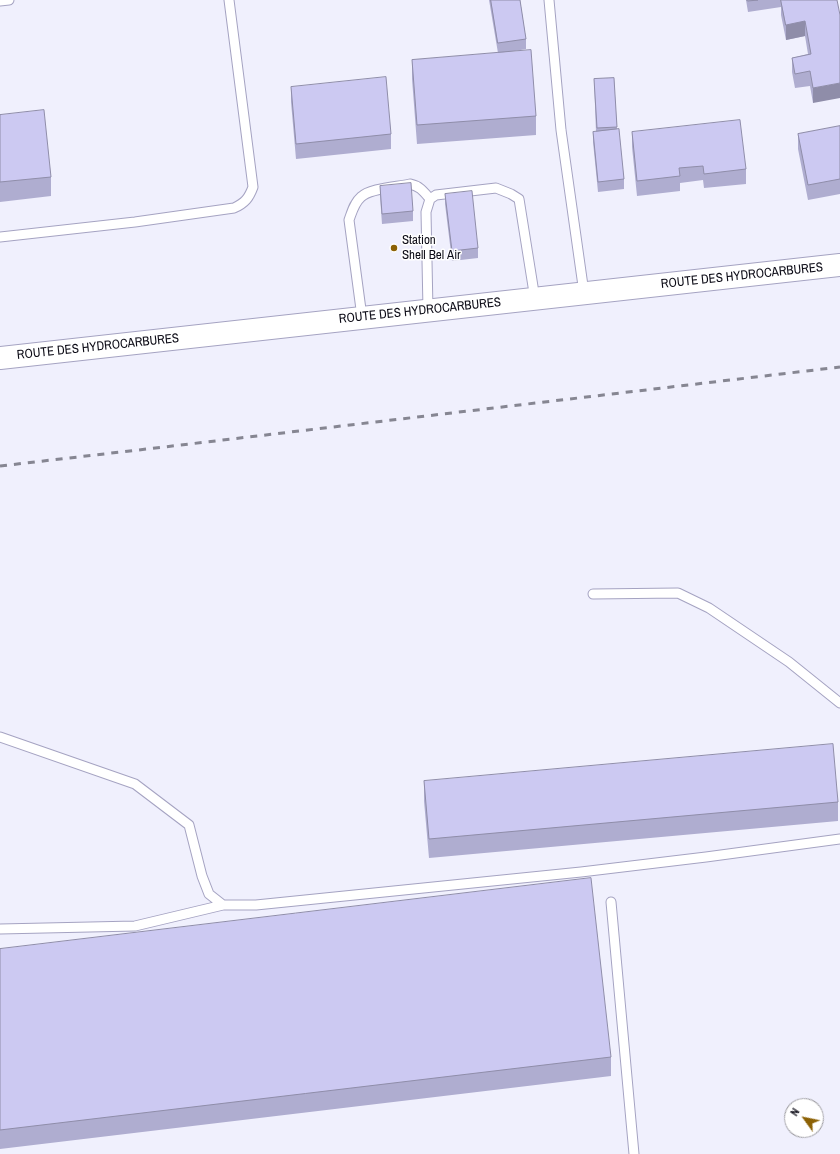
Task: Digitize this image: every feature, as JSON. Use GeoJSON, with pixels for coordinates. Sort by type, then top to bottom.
{"type":"FeatureCollection","features":[{"type":"Feature","properties":{"kind":"street","name":"ROUTE DES HYDROCARBURES"},"geometry":{"type":"LineString","coordinates":[[0,358],[840,265]]}},
{"type":"Feature","properties":{"kind":"lane"},"geometry":{"type":"LineString","coordinates":[[0,1],[9,0]]}},
{"type":"Feature","properties":{"kind":"lane"},"geometry":{"type":"LineString","coordinates":[[0,237],[135,222],[234,208],[243,204],[249,197],[253,187],[229,0]]}},
{"type":"Feature","properties":{"kind":"lane"},"geometry":{"type":"LineString","coordinates":[[549,0],[561,130],[584,293]]}},
{"type":"Feature","properties":{"kind":"lane"},"geometry":{"type":"LineString","coordinates":[[362,317],[349,220],[354,207],[360,197],[368,192],[410,184],[420,188],[430,199]]}},
{"type":"Feature","properties":{"kind":"lane"},"geometry":{"type":"LineString","coordinates":[[428,310],[426,212],[430,199],[436,195],[496,188],[511,194],[519,200],[535,298]]}},
{"type":"Feature","properties":{"kind":"lane"},"geometry":{"type":"LineString","coordinates":[[593,594],[678,593],[709,608],[789,662],[840,704]]}},
{"type":"Feature","properties":{"kind":"lane"},"geometry":{"type":"LineString","coordinates":[[0,738],[135,784],[189,825],[208,894],[223,905]]}},
{"type":"Feature","properties":{"kind":"lane"},"geometry":{"type":"LineString","coordinates":[[0,929],[135,926],[223,905],[256,905],[581,872],[840,839]]}},
{"type":"Feature","properties":{"kind":"lane"},"geometry":{"type":"LineString","coordinates":[[611,902],[634,1154]]}},
{"type":"Feature","properties":{"kind":"building"},"geometry":{"type":"Polygon","coordinates":[[[491,0],[520,0],[526,39],[498,43],[491,0]]]}},
{"type":"Feature","properties":{"kind":"building"},"geometry":{"type":"Polygon","coordinates":[[[781,0],[837,0],[840,15],[840,83],[813,88],[810,71],[795,74],[792,58],[811,54],[805,21],[786,25],[781,0]]]}},
{"type":"Feature","properties":{"kind":"building"},"geometry":{"type":"Polygon","coordinates":[[[531,50],[536,116],[417,125],[412,60],[531,50]]]}},
{"type":"Feature","properties":{"kind":"building"},"geometry":{"type":"Polygon","coordinates":[[[386,77],[391,134],[296,144],[291,87],[386,77]]]}},
{"type":"Feature","properties":{"kind":"building"},"geometry":{"type":"Polygon","coordinates":[[[614,78],[617,127],[597,128],[594,79],[614,78]]]}},
{"type":"Feature","properties":{"kind":"building"},"geometry":{"type":"Polygon","coordinates":[[[44,110],[51,177],[0,182],[0,115],[44,110]]]}},
{"type":"Feature","properties":{"kind":"building"},"geometry":{"type":"Polygon","coordinates":[[[740,120],[746,169],[704,174],[703,166],[679,168],[680,176],[637,181],[632,132],[740,120]]]}},
{"type":"Feature","properties":{"kind":"building"},"geometry":{"type":"Polygon","coordinates":[[[840,126],[840,179],[808,185],[798,134],[840,126]]]}},
{"type":"Feature","properties":{"kind":"building"},"geometry":{"type":"Polygon","coordinates":[[[619,129],[624,179],[598,182],[593,132],[619,129]]]}},
{"type":"Feature","properties":{"kind":"building"},"geometry":{"type":"Polygon","coordinates":[[[411,183],[413,211],[382,214],[380,186],[411,183]]]}},
{"type":"Feature","properties":{"kind":"building"},"geometry":{"type":"Polygon","coordinates":[[[472,191],[478,248],[452,251],[445,194],[472,191]]]}},
{"type":"Feature","properties":{"kind":"building"},"geometry":{"type":"Polygon","coordinates":[[[833,744],[838,802],[429,839],[424,781],[833,744]]]}},
{"type":"Feature","properties":{"kind":"building"},"geometry":{"type":"Polygon","coordinates":[[[591,878],[611,1057],[0,1130],[0,949],[591,878]]]}},
{"type":"Feature","properties":{"kind":"railway"},"geometry":{"type":"LineString","coordinates":[[0,466],[840,367]]}},
{"type":"Feature","properties":{"kind":"place","name":"Station Shell Bel Air"},"geometry":{"type":"Point","coordinates":[394,248]}}]}
